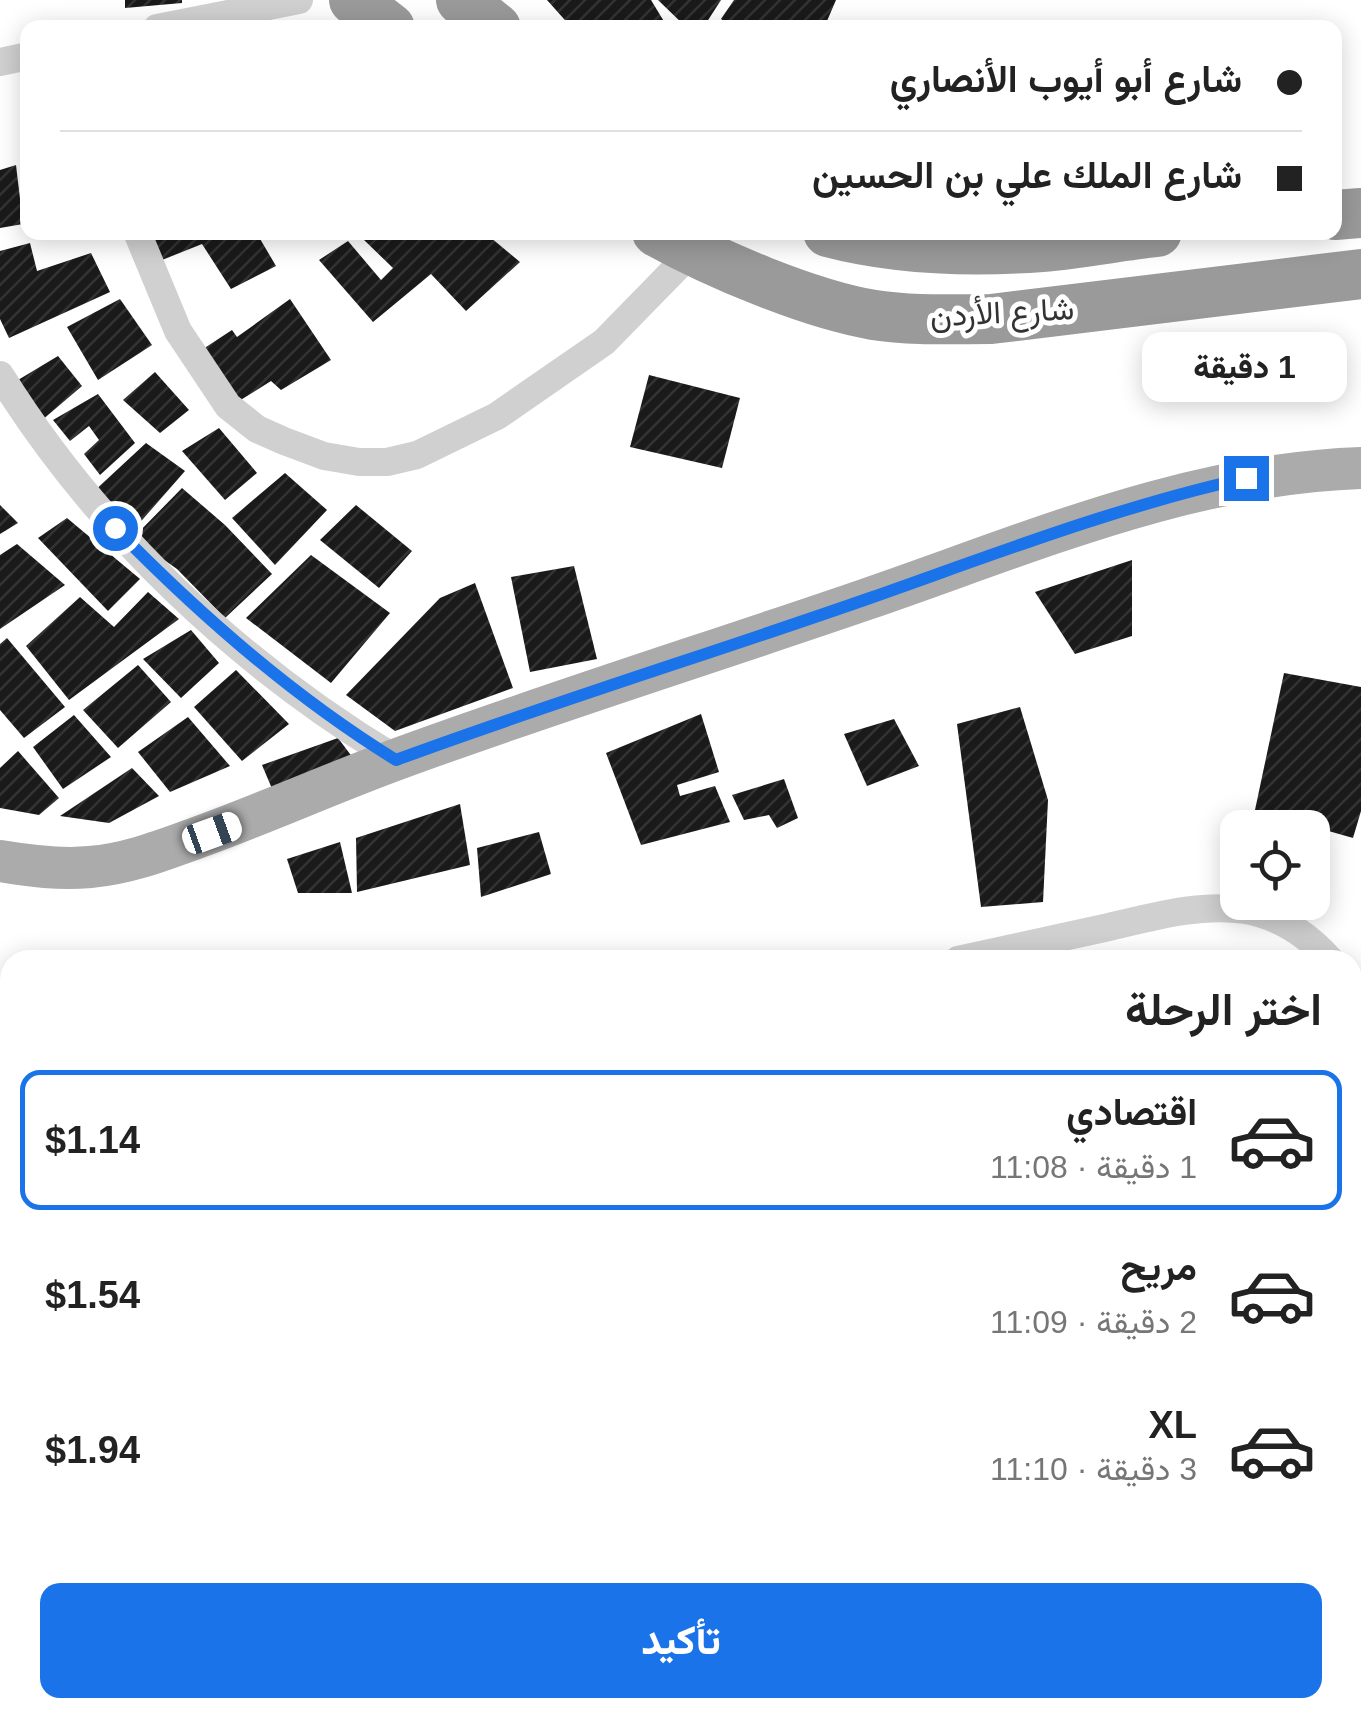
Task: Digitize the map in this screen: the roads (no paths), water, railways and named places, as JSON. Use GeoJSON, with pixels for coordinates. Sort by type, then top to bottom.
{"type":"FeatureCollection","features":[{"type":"Feature","properties":{"kind":"highway"},"geometry":{"type":"LineString","coordinates":[[354,0],[380,20]]}},
{"type":"Feature","properties":{"kind":"highway"},"geometry":{"type":"LineString","coordinates":[[461,0],[486,20]]}},
{"type":"Feature","properties":{"kind":"highway","name":"شارع الأردن"},"geometry":{"type":"LineString","coordinates":[[873,240],[964,249],[1044,247],[1097,240]]}},
{"type":"Feature","properties":{"kind":"highway","name":"شارع الأردن"},"geometry":{"type":"LineString","coordinates":[[674,242],[817,300],[875,315],[930,318],[990,319],[1361,274]]}},
{"type":"Feature","properties":{"kind":"main road"},"geometry":{"type":"LineString","coordinates":[[0,861],[89,868],[150,855],[396,760],[869,598],[1014,544],[1172,495],[1261,476],[1361,468]]}},
{"type":"Feature","properties":{"kind":"street"},"geometry":{"type":"LineString","coordinates":[[198,20],[299,0]]}},
{"type":"Feature","properties":{"kind":"street"},"geometry":{"type":"LineString","coordinates":[[140,240],[178,331],[228,406],[240,418],[284,442],[324,456],[359,462],[387,462],[417,455],[497,416],[604,342],[674,242]]}},
{"type":"Feature","properties":{"kind":"street"},"geometry":{"type":"LineString","coordinates":[[0,375],[38,433],[100,512],[172,586],[338,724],[396,760]]}},
{"type":"Feature","properties":{"kind":"street"},"geometry":{"type":"LineString","coordinates":[[1004,950],[1140,920],[1217,909],[1244,910],[1275,918],[1320,950]]}}]}
